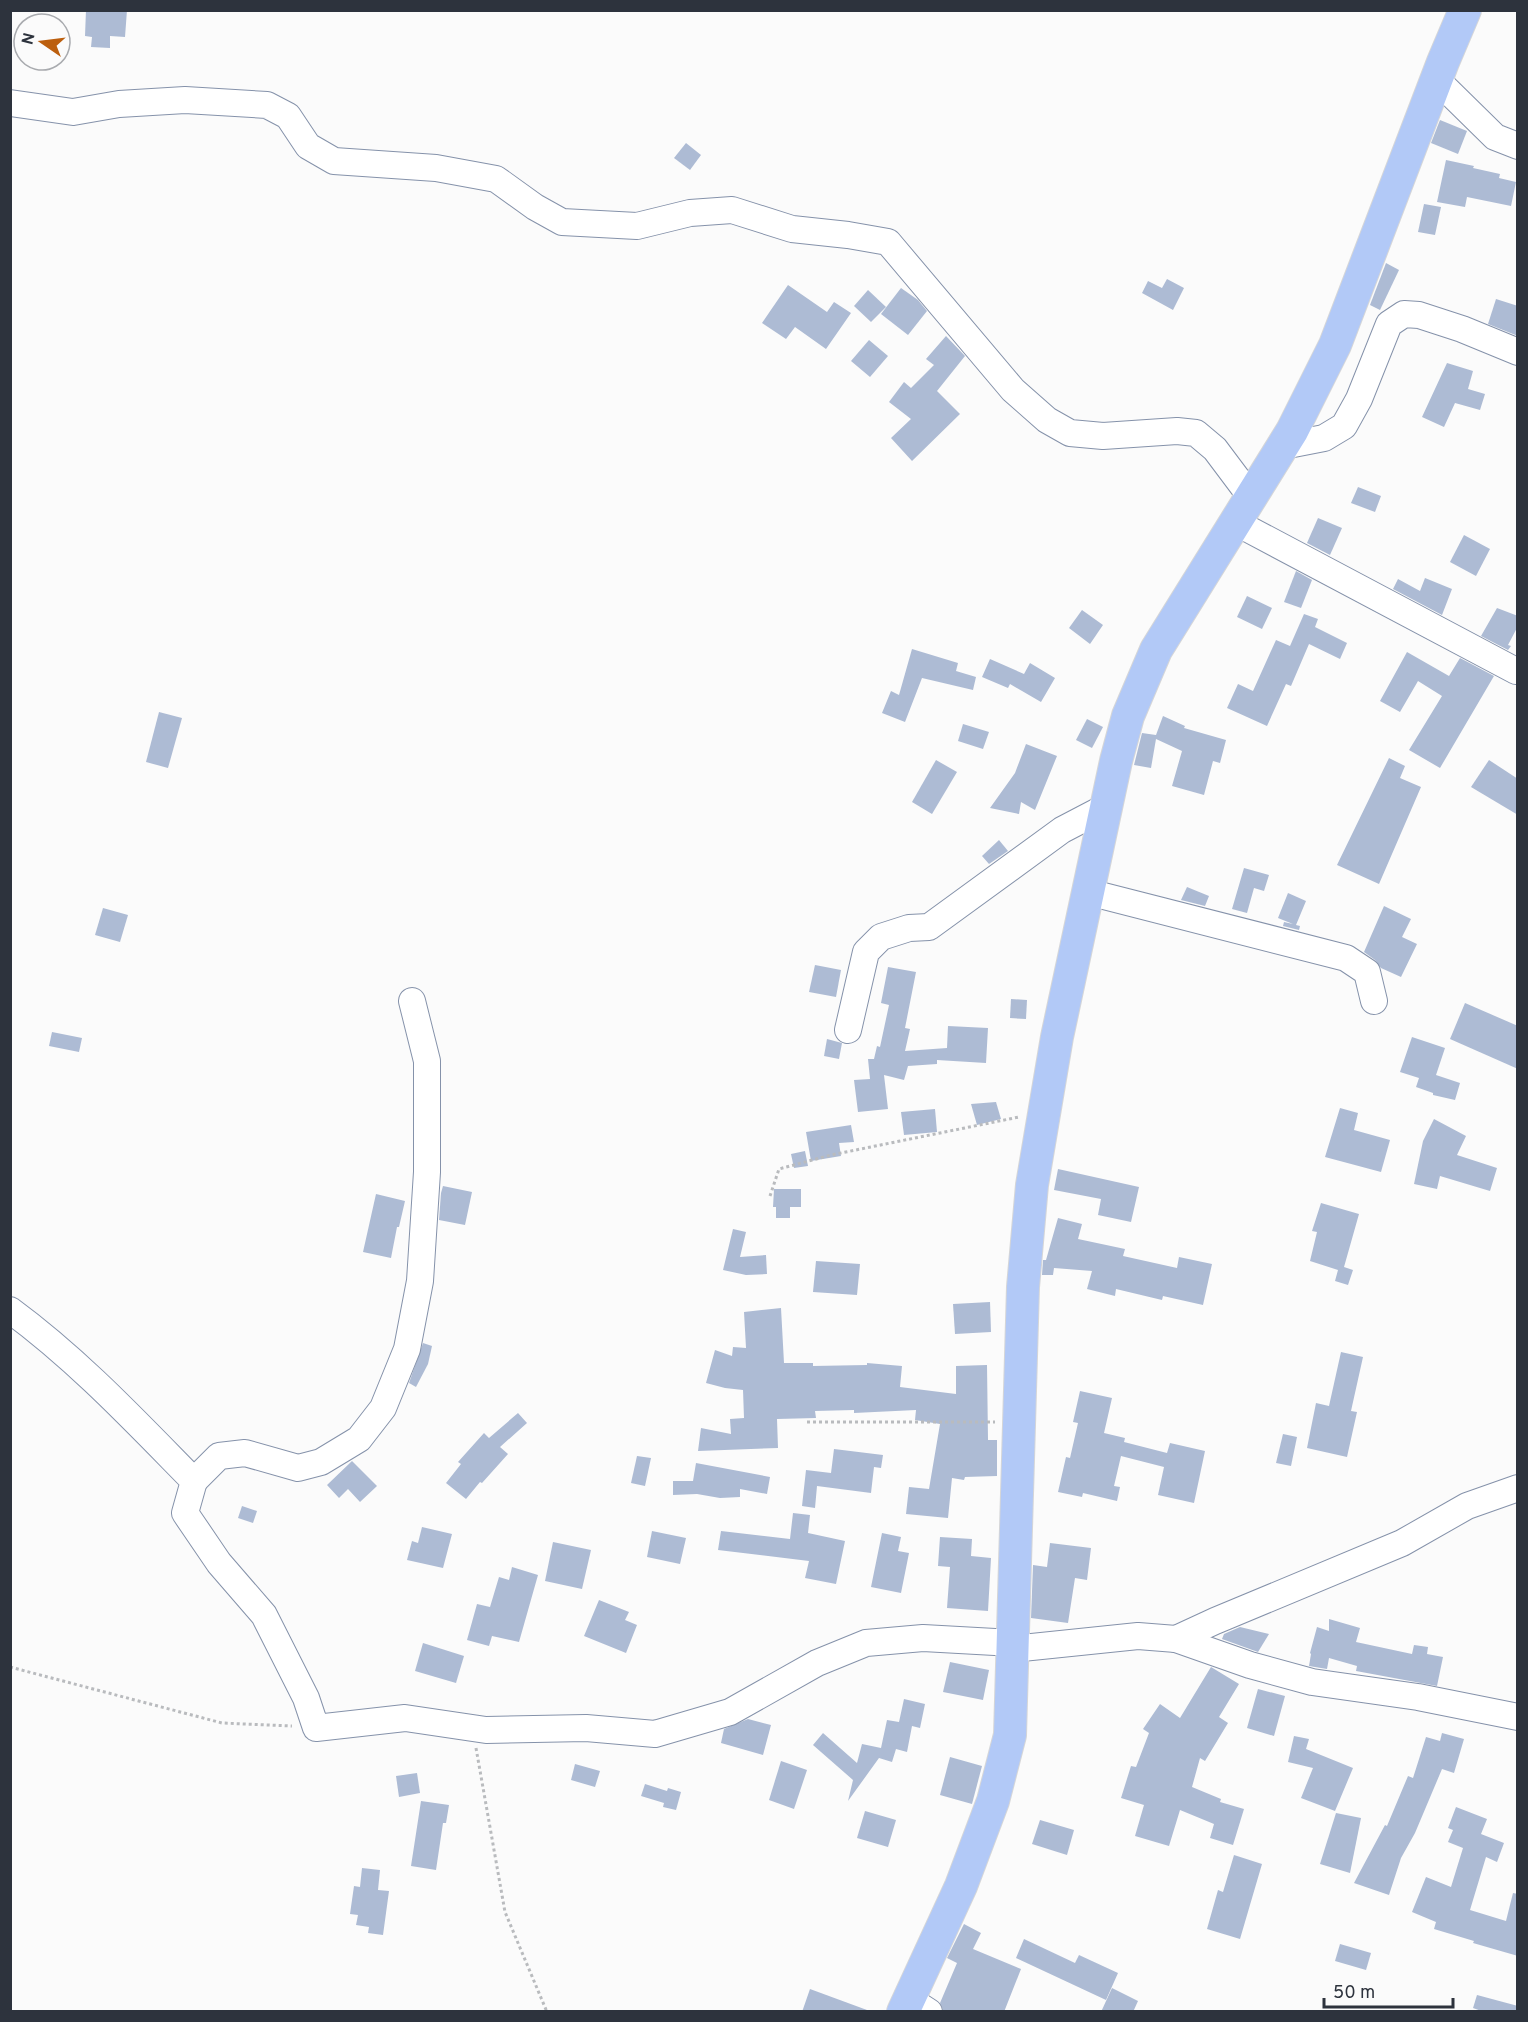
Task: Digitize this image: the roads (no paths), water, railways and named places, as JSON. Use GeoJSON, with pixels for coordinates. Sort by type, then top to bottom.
{"type":"FeatureCollection","features":[{"type":"Feature","properties":{"kind":"main road"},"geometry":{"type":"LineString","coordinates":[[914,2007],[993,1801],[1010,1735],[1023,1287],[1032,1185],[1057,1038],[1106,807],[1128,716],[1156,650],[1292,431],[1335,345],[1465,10]]}},
{"type":"Feature","properties":{"kind":"street"},"geometry":{"type":"LineString","coordinates":[[1437,80],[1495,137],[1518,146]]}},
{"type":"Feature","properties":{"kind":"street"},"geometry":{"type":"LineString","coordinates":[[10,103],[72,112],[119,104],[185,100],[267,105],[288,116],[308,146],[334,162],[436,168],[496,179],[535,207],[562,222],[638,226],[690,213],[732,210],[792,228],[888,242],[1013,390],[1047,420],[1070,432],[1103,436],[1177,431],[1196,433],[1215,449],[1243,510],[1516,671]]}},
{"type":"Feature","properties":{"kind":"street"},"geometry":{"type":"LineString","coordinates":[[1283,446],[1324,438],[1344,426],[1359,399],[1389,324],[1404,314],[1419,315],[1462,329],[1518,352]]}},
{"type":"Feature","properties":{"kind":"street"},"geometry":{"type":"LineString","coordinates":[[848,1030],[866,952],[881,937],[909,928],[929,927],[1062,830],[1106,807]]}},
{"type":"Feature","properties":{"kind":"street"},"geometry":{"type":"LineString","coordinates":[[1088,892],[1346,958],[1367,972],[1374,1001]]}},
{"type":"Feature","properties":{"kind":"street"},"geometry":{"type":"LineString","coordinates":[[412,1001],[427,1061],[427,1172],[420,1281],[407,1349],[383,1408],[359,1439],[321,1462],[298,1468],[245,1453],[219,1456],[194,1481],[185,1513],[219,1563],[264,1615],[306,1698],[316,1728],[405,1718],[486,1730],[586,1728],[655,1734],[730,1712],[817,1663],[866,1643],[923,1638],[1013,1646],[1138,1636],[1176,1639],[1250,1665],[1312,1682],[1418,1697],[1518,1717]]}},
{"type":"Feature","properties":{"kind":"street"},"geometry":{"type":"LineString","coordinates":[[10,1310],[50,1339],[194,1481]]}},
{"type":"Feature","properties":{"kind":"street"},"geometry":{"type":"LineString","coordinates":[[1176,1639],[1402,1543],[1467,1506],[1518,1488]]}}]}
